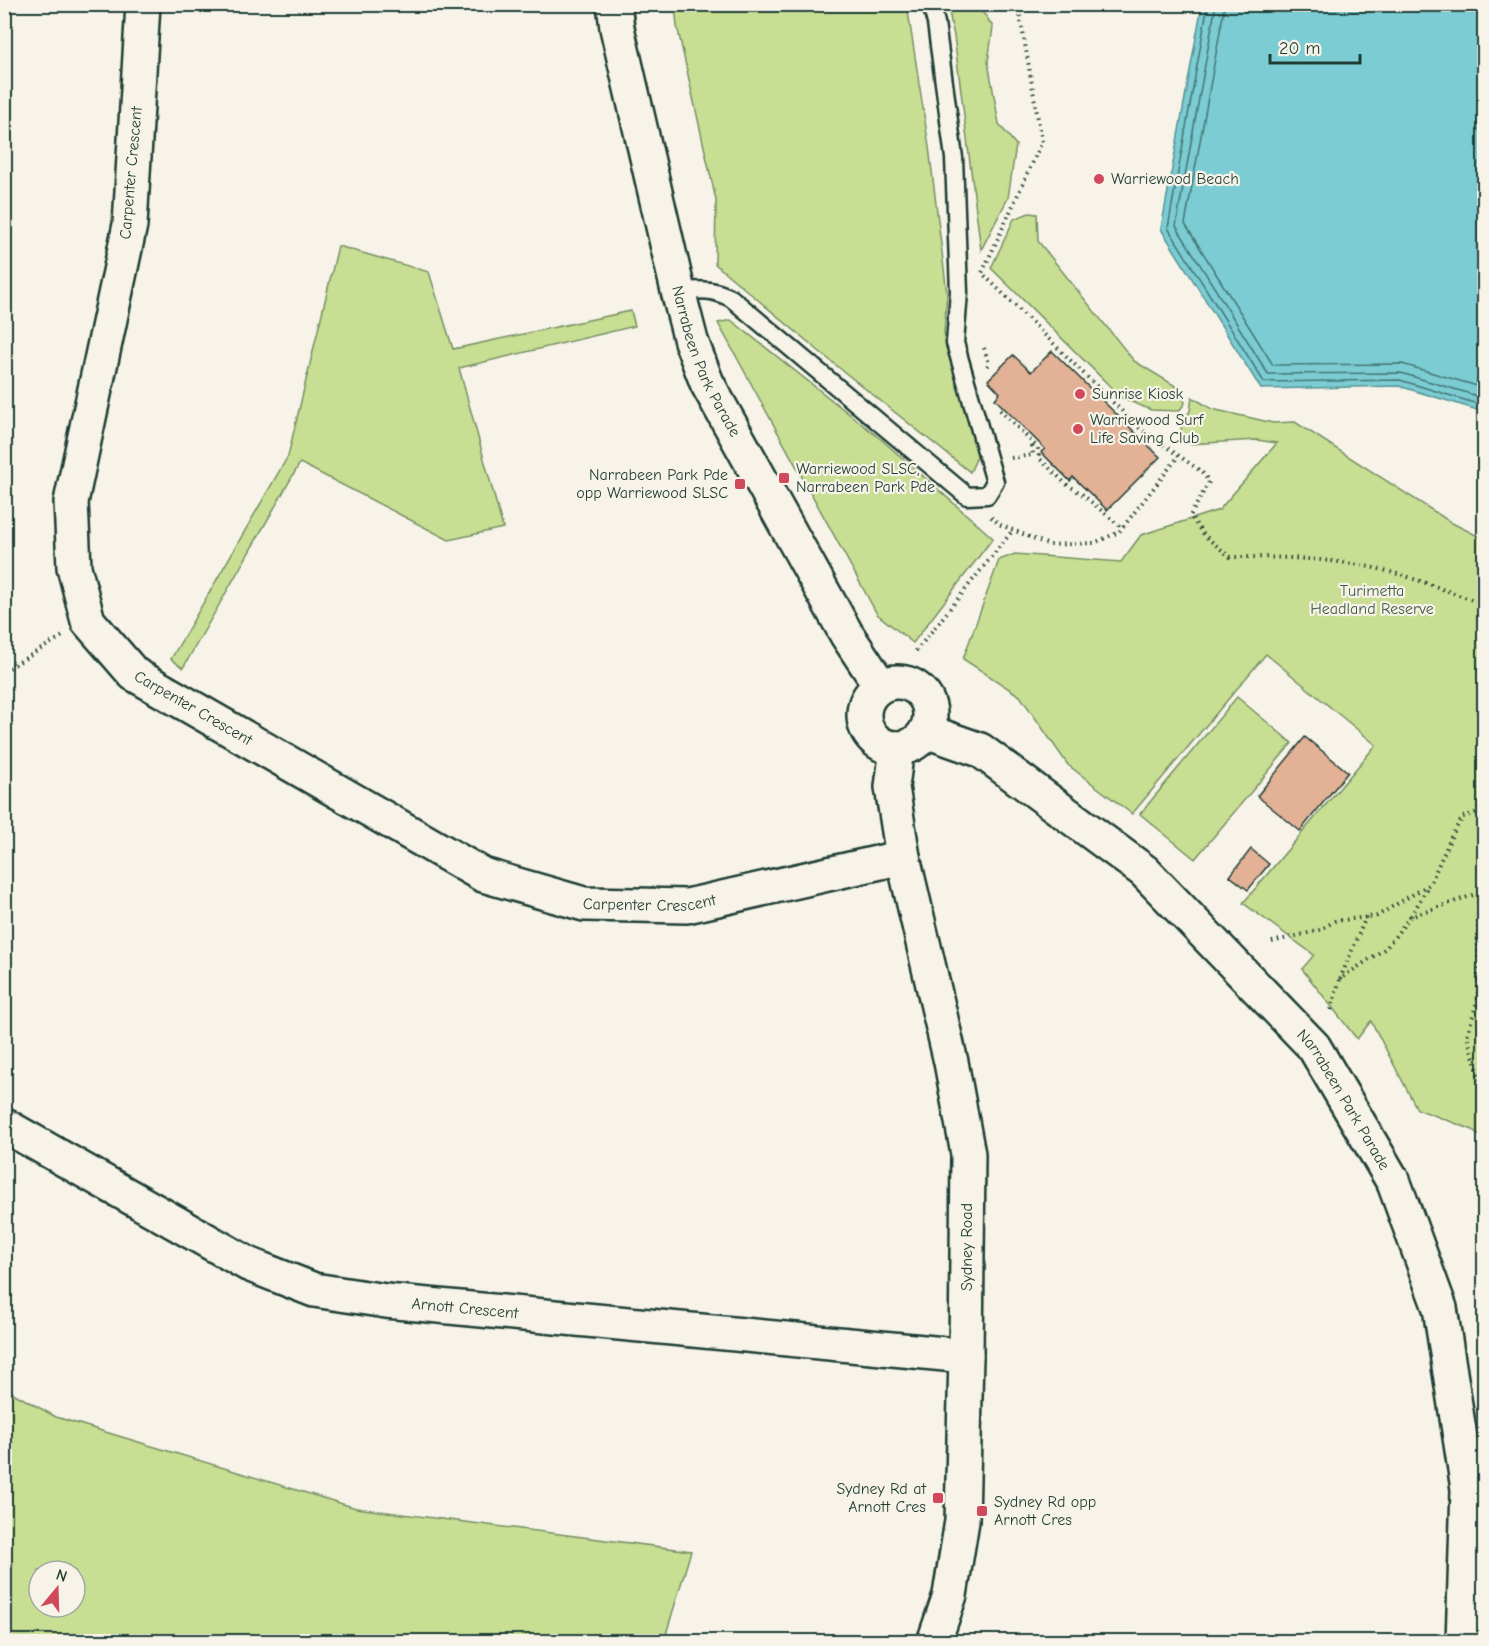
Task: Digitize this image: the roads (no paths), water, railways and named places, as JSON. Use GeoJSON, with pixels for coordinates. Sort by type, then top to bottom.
{"type":"FeatureCollection","features":[{"type":"Feature","properties":{"kind":"street","name":"Carpenter Crescent"},"geometry":{"type":"LineString","coordinates":[[143,4],[130,225],[71,502],[74,567],[88,621],[134,674],[483,875],[584,904],[687,906],[903,856]]}},
{"type":"Feature","properties":{"kind":"street","name":"Narrabeen Park Parade"},"geometry":{"type":"LineString","coordinates":[[614,4],[617,27],[678,291],[691,341],[707,383],[847,635],[880,685]]}},
{"type":"Feature","properties":{"kind":"street"},"geometry":{"type":"LineString","coordinates":[[902,682],[921,691],[930,710],[930,721],[926,731],[914,744],[897,748],[886,747],[876,742],[869,733],[864,723],[863,712],[866,701],[880,685],[902,682]]}},
{"type":"Feature","properties":{"kind":"street","name":"Narrabeen Park Parade"},"geometry":{"type":"LineString","coordinates":[[926,731],[980,750],[1144,871],[1314,1047],[1395,1183],[1440,1308],[1468,1489],[1463,1641]]}},
{"type":"Feature","properties":{"kind":"street"},"geometry":{"type":"LineString","coordinates":[[897,748],[892,788],[903,856]]}},
{"type":"Feature","properties":{"kind":"street","name":"Sydney Road"},"geometry":{"type":"LineString","coordinates":[[903,856],[953,1072],[968,1154],[962,1521],[950,1595],[934,1641]]}},
{"type":"Feature","properties":{"kind":"street","name":"Arnott Crescent"},"geometry":{"type":"LineString","coordinates":[[4,1125],[248,1264],[314,1290],[398,1303],[966,1356]]}},
{"type":"Feature","properties":{"kind":"lane"},"geometry":{"type":"LineString","coordinates":[[678,291],[705,289],[731,298],[967,496],[987,495],[995,482],[956,343],[959,292],[954,158],[936,23],[931,4]]}},
{"type":"Feature","properties":{"kind":"water"},"geometry":{"type":"Polygon","coordinates":[[[1202,5],[1484,5],[1484,412],[1399,386],[1261,389],[1161,229],[1202,5]]]}},
{"type":"Feature","properties":{"kind":"place","name":"Warriewood Beach"},"geometry":{"type":"Point","coordinates":[1099,179]}},
{"type":"Feature","properties":{"kind":"place","name":"Sunrise Kiosk"},"geometry":{"type":"Point","coordinates":[1080,394]}},
{"type":"Feature","properties":{"kind":"place","name":"Warriewood Surf Life Saving Club"},"geometry":{"type":"Point","coordinates":[1078,429]}},
{"type":"Feature","properties":{"kind":"place","name":"Warriewood SLSC, Narrabeen Park Pde"},"geometry":{"type":"Point","coordinates":[784,478]}},
{"type":"Feature","properties":{"kind":"place","name":"Narrabeen Park Pde opp Warriewood SLSC"},"geometry":{"type":"Point","coordinates":[740,484]}},
{"type":"Feature","properties":{"kind":"place","name":"Sydney Rd at Arnott Cres"},"geometry":{"type":"Point","coordinates":[938,1498]}},
{"type":"Feature","properties":{"kind":"place","name":"Sydney Rd opp Arnott Cres"},"geometry":{"type":"Point","coordinates":[982,1511]}},
{"type":"Feature","properties":{"kind":"park label","name":"Turimetta Headland Reserve"},"geometry":{"type":"Point","coordinates":[1372,600]}}]}
